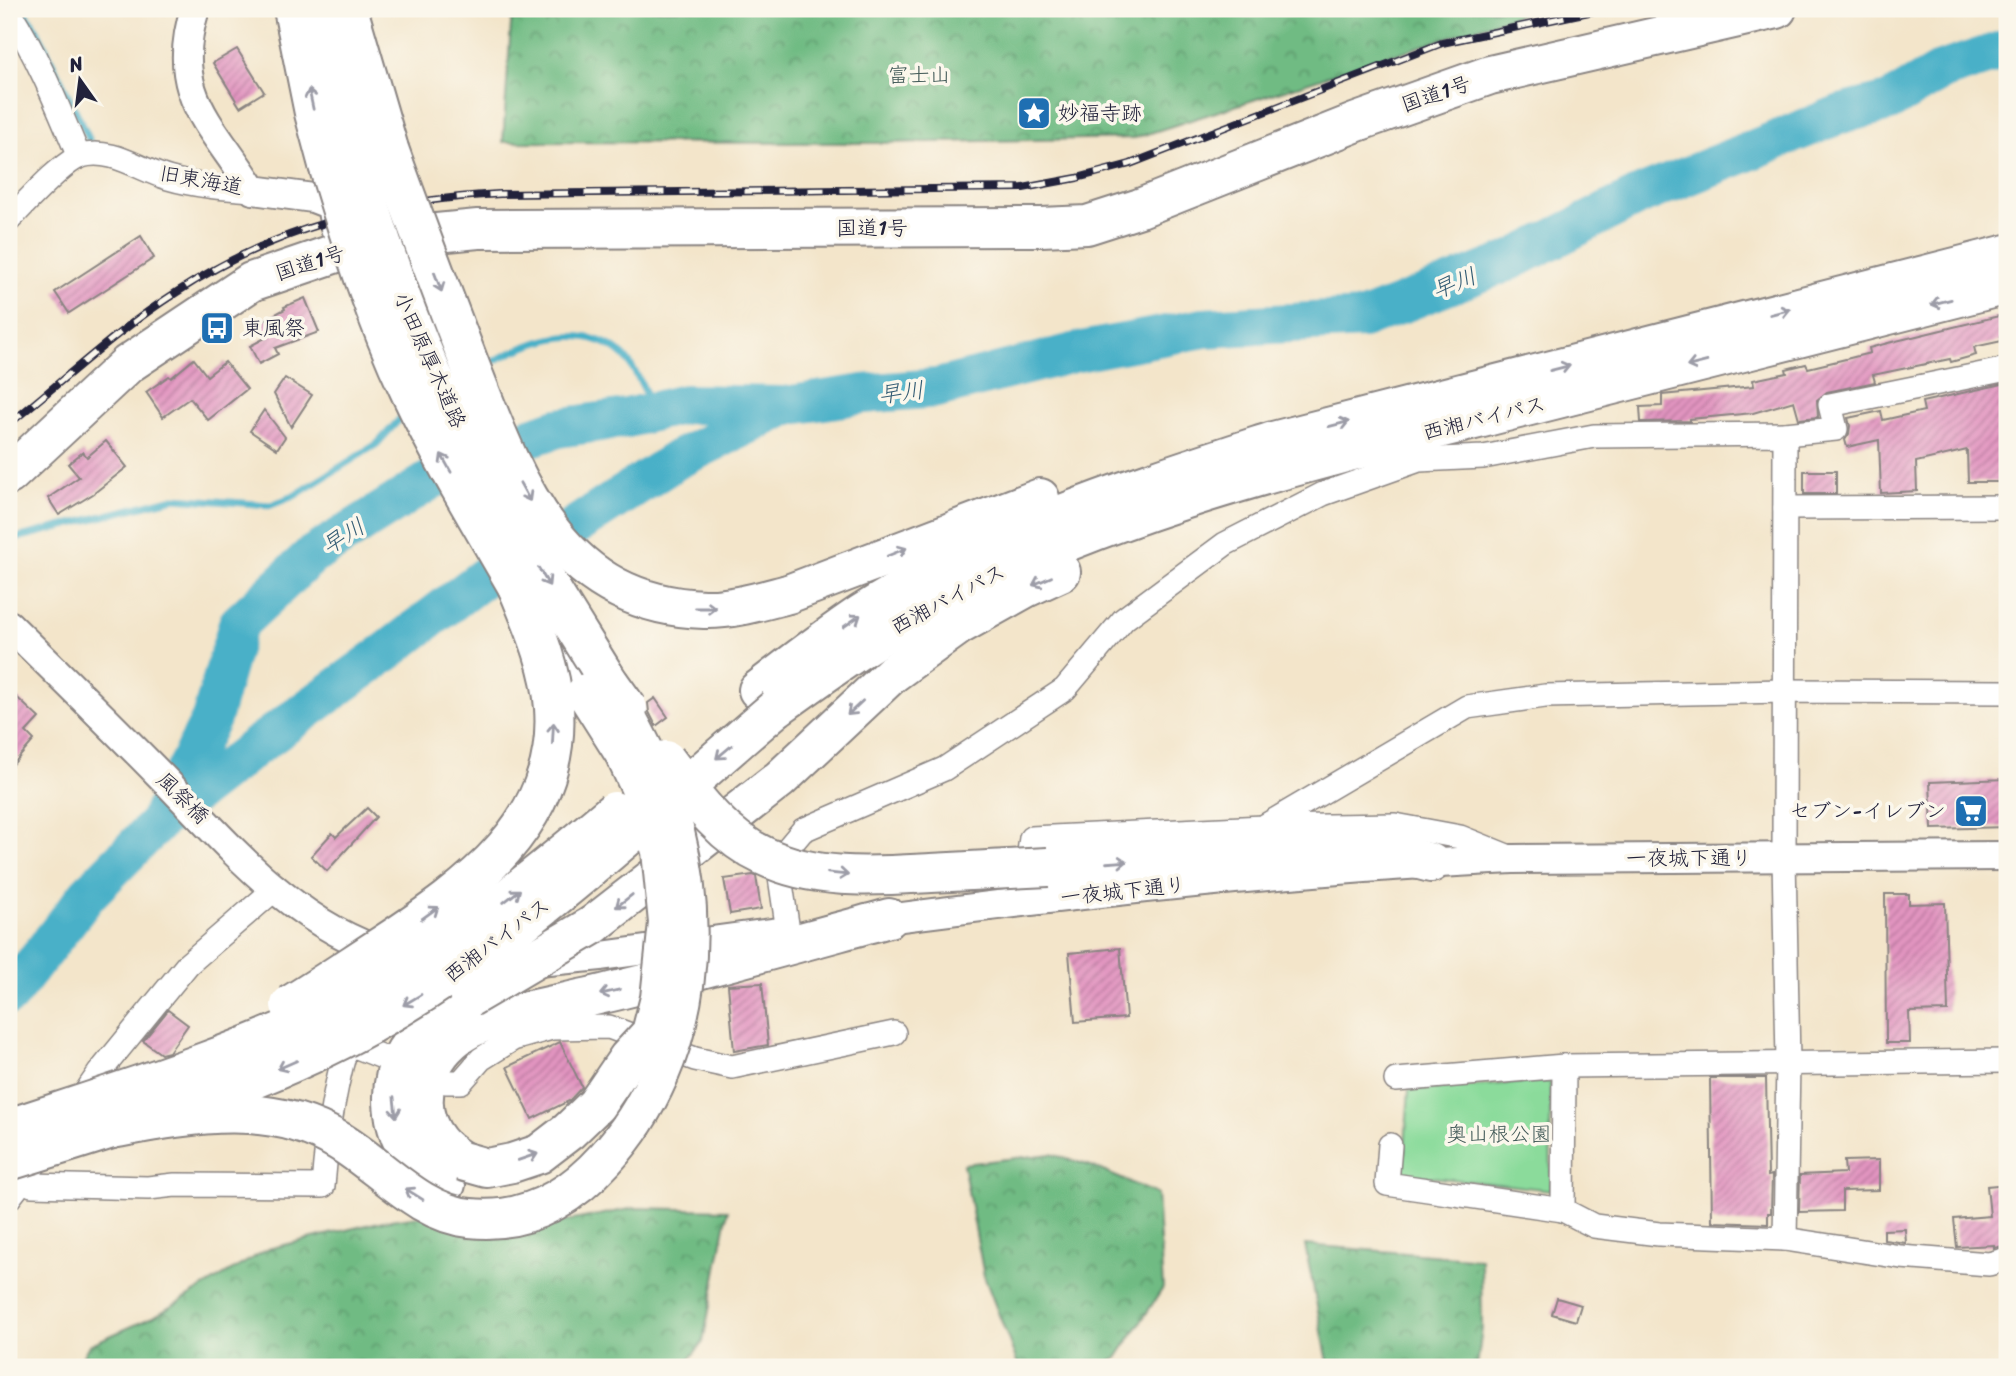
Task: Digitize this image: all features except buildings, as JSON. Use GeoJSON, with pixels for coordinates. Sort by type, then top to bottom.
{"type":"FeatureCollection","features":[{"type":"Feature","properties":{"kind":"highway","name":"小田原厚木道路"},"geometry":{"type":"LineString","coordinates":[[293,9],[314,113],[358,158],[366,285],[409,390],[443,457],[517,586]]}},
{"type":"Feature","properties":{"kind":"highway","name":"小田原厚木道路"},"geometry":{"type":"LineString","coordinates":[[324,9],[358,158],[393,276],[433,376],[496,497],[608,681]]}},
{"type":"Feature","properties":{"kind":"highway"},"geometry":{"type":"LineString","coordinates":[[348,9],[358,158],[493,424],[515,475],[555,537],[578,563],[605,582],[636,596],[671,606],[706,609],[746,605],[788,594],[1029,501],[1093,482],[1273,441]]}},
{"type":"Feature","properties":{"kind":"highway","name":"国道1号"},"geometry":{"type":"LineString","coordinates":[[9,475],[128,364],[251,282],[342,251],[416,235],[478,229],[1087,225],[1140,208],[1357,122],[1490,75],[1777,9]]}},
{"type":"Feature","properties":{"kind":"highway","name":"西湘バイパス"},"geometry":{"type":"LineString","coordinates":[[17,1169],[112,1129],[212,1096],[273,1071],[370,1025],[439,983],[550,901],[862,614],[926,576],[986,547],[1083,506],[1273,441],[2007,254]]}},
{"type":"Feature","properties":{"kind":"highway","name":"西湘バイパス"},"geometry":{"type":"LineString","coordinates":[[9,1128],[139,1085],[291,1028],[352,999],[443,945],[535,878],[767,699],[952,594],[1029,557],[1121,521],[1232,485],[1354,451],[2007,285]]}},
{"type":"Feature","properties":{"kind":"highway"},"geometry":{"type":"LineString","coordinates":[[454,1173],[422,1169],[407,1150],[397,1127],[393,1098],[396,1073],[408,1048],[426,1028],[469,998],[593,925],[780,779],[893,673],[958,625],[1026,588],[1131,540],[1354,451]]}},
{"type":"Feature","properties":{"kind":"highway"},"geometry":{"type":"LineString","coordinates":[[517,586],[624,753],[654,823],[661,850],[667,923],[660,998],[644,1068],[611,1126],[590,1149],[543,1183],[517,1192],[489,1196],[464,1192],[429,1124],[424,1107],[428,1073],[447,1045],[463,1032],[499,1018],[622,989],[889,918]]}},
{"type":"Feature","properties":{"kind":"highway"},"geometry":{"type":"LineString","coordinates":[[139,1085],[267,1019],[412,926],[462,890],[491,864],[516,836],[547,774],[553,742],[554,708],[541,644],[517,586]]}},
{"type":"Feature","properties":{"kind":"highway"},"geometry":{"type":"LineString","coordinates":[[608,681],[701,808],[738,840],[762,856],[786,865],[839,875],[873,876],[1331,849],[1385,851],[1431,863]]}},
{"type":"Feature","properties":{"kind":"highway"},"geometry":{"type":"LineString","coordinates":[[112,1129],[208,1114],[248,1113],[278,1116],[306,1124],[339,1141],[413,1195],[467,1218],[499,1219],[532,1213],[558,1200],[587,1179],[611,1153],[641,1110],[663,1069],[683,999],[687,956],[688,917],[684,882],[671,819],[659,784],[608,681]]}},
{"type":"Feature","properties":{"kind":"street"},"geometry":{"type":"LineString","coordinates":[[195,9],[186,41],[186,65],[191,90],[201,116],[253,190]]}},
{"type":"Feature","properties":{"kind":"street"},"geometry":{"type":"LineString","coordinates":[[9,220],[79,157],[51,90],[13,25]]}},
{"type":"Feature","properties":{"kind":"street","name":"旧東海道"},"geometry":{"type":"LineString","coordinates":[[79,157],[99,153],[167,178],[212,187],[313,198],[331,205],[342,251]]}},
{"type":"Feature","properties":{"kind":"street"},"geometry":{"type":"LineString","coordinates":[[788,931],[780,877],[781,861],[783,854],[803,830],[944,769],[1065,689],[1124,619],[1225,544],[1323,494],[1419,460],[1483,457],[1594,436],[1785,434],[1836,429],[1830,405],[2007,369]]}},
{"type":"Feature","properties":{"kind":"street"},"geometry":{"type":"LineString","coordinates":[[1785,434],[1784,858],[1788,1062],[1785,1240]]}},
{"type":"Feature","properties":{"kind":"street"},"geometry":{"type":"LineString","coordinates":[[1785,508],[2007,507]]}},
{"type":"Feature","properties":{"kind":"street","name":"風祭橋"},"geometry":{"type":"LineString","coordinates":[[9,625],[269,885]]}},
{"type":"Feature","properties":{"kind":"street"},"geometry":{"type":"LineString","coordinates":[[1263,827],[1467,707],[1545,695],[1784,691],[2007,692]]}},
{"type":"Feature","properties":{"kind":"street"},"geometry":{"type":"LineString","coordinates":[[1023,901],[1031,838],[1395,824],[1460,837],[1513,859]]}},
{"type":"Feature","properties":{"kind":"street","name":"一夜城下通り"},"geometry":{"type":"LineString","coordinates":[[269,885],[312,919],[361,946],[405,958],[469,966],[601,956],[1023,901],[1327,870],[1513,859],[2007,856]]}},
{"type":"Feature","properties":{"kind":"street"},"geometry":{"type":"LineString","coordinates":[[9,1198],[17,1169],[188,964],[269,885]]}},
{"type":"Feature","properties":{"kind":"street"},"geometry":{"type":"LineString","coordinates":[[17,1169],[32,1185],[122,1188],[175,1185],[323,1186],[325,1158],[347,1043],[355,1018],[387,953]]}},
{"type":"Feature","properties":{"kind":"street"},"geometry":{"type":"LineString","coordinates":[[447,1082],[461,1082],[481,1059],[513,1039],[552,1028],[609,1027],[695,1059],[732,1067],[894,1033]]}},
{"type":"Feature","properties":{"kind":"street"},"geometry":{"type":"LineString","coordinates":[[347,1043],[385,1058]]}},
{"type":"Feature","properties":{"kind":"street"},"geometry":{"type":"LineString","coordinates":[[1396,1080],[1564,1066],[2007,1060]]}},
{"type":"Feature","properties":{"kind":"street"},"geometry":{"type":"LineString","coordinates":[[1563,1210],[1564,1066]]}},
{"type":"Feature","properties":{"kind":"street"},"geometry":{"type":"LineString","coordinates":[[1391,1145],[1387,1184],[1563,1210],[1594,1226],[1659,1234],[1785,1240],[1901,1257],[1989,1264],[2007,1259]]}},
{"type":"Feature","properties":{"kind":"green space","name":"富士山"},"geometry":{"type":"Polygon","coordinates":[[[512,9],[1543,9],[1135,138],[878,143],[503,142],[512,9]]]}},
{"type":"Feature","properties":{"kind":"green space","name":"奥山根公園"},"geometry":{"type":"Polygon","coordinates":[[[1550,1081],[1551,1190],[1403,1174],[1409,1090],[1550,1081]]]}},
{"type":"Feature","properties":{"kind":"green space"},"geometry":{"type":"Polygon","coordinates":[[[1051,1154],[1091,1166],[1157,1194],[1163,1288],[1117,1358],[1101,1367],[1019,1367],[984,1276],[963,1164],[1051,1154]]]}},
{"type":"Feature","properties":{"kind":"green space"},"geometry":{"type":"Polygon","coordinates":[[[635,1208],[728,1210],[703,1342],[683,1367],[77,1367],[89,1345],[155,1316],[268,1249],[383,1221],[419,1216],[511,1232],[635,1208]]]}},
{"type":"Feature","properties":{"kind":"green space"},"geometry":{"type":"Polygon","coordinates":[[[1305,1245],[1481,1259],[1482,1328],[1477,1367],[1329,1367],[1305,1245]]]}},
{"type":"Feature","properties":{"kind":"waterway"},"geometry":{"type":"LineString","coordinates":[[23,9],[38,32],[89,139]]}},
{"type":"Feature","properties":{"kind":"waterway","name":"早川"},"geometry":{"type":"LineString","coordinates":[[9,996],[88,894],[158,823],[211,719],[238,624],[311,556],[431,480],[516,442],[558,428],[627,418],[685,404],[785,406],[863,394],[937,388],[1077,352],[1204,328],[1363,319],[1510,261],[1638,196],[1841,114],[1889,102],[1941,71],[2007,49]]}},
{"type":"Feature","properties":{"kind":"waterway"},"geometry":{"type":"LineString","coordinates":[[482,367],[534,343],[571,336],[589,338],[607,344],[627,359],[656,411]]}},
{"type":"Feature","properties":{"kind":"waterway"},"geometry":{"type":"LineString","coordinates":[[168,815],[487,575],[572,528],[678,459],[780,409]]}},
{"type":"Feature","properties":{"kind":"waterway"},"geometry":{"type":"LineString","coordinates":[[9,540],[174,498],[271,505],[294,496],[377,444],[406,412]]}},
{"type":"Feature","properties":{"kind":"railway"},"geometry":{"type":"LineString","coordinates":[[9,424],[112,339],[177,292],[253,250],[332,221],[414,203],[500,194],[1023,188],[1130,164],[1442,43],[1603,9]]}},
{"type":"Feature","properties":{"kind":"place","name":"妙福寺跡"},"geometry":{"type":"Point","coordinates":[1034,113]}},
{"type":"Feature","properties":{"kind":"place","name":"東風祭"},"geometry":{"type":"Point","coordinates":[217,328]}},
{"type":"Feature","properties":{"kind":"place","name":"セブン-イレブン"},"geometry":{"type":"Point","coordinates":[1971,811]}}]}
